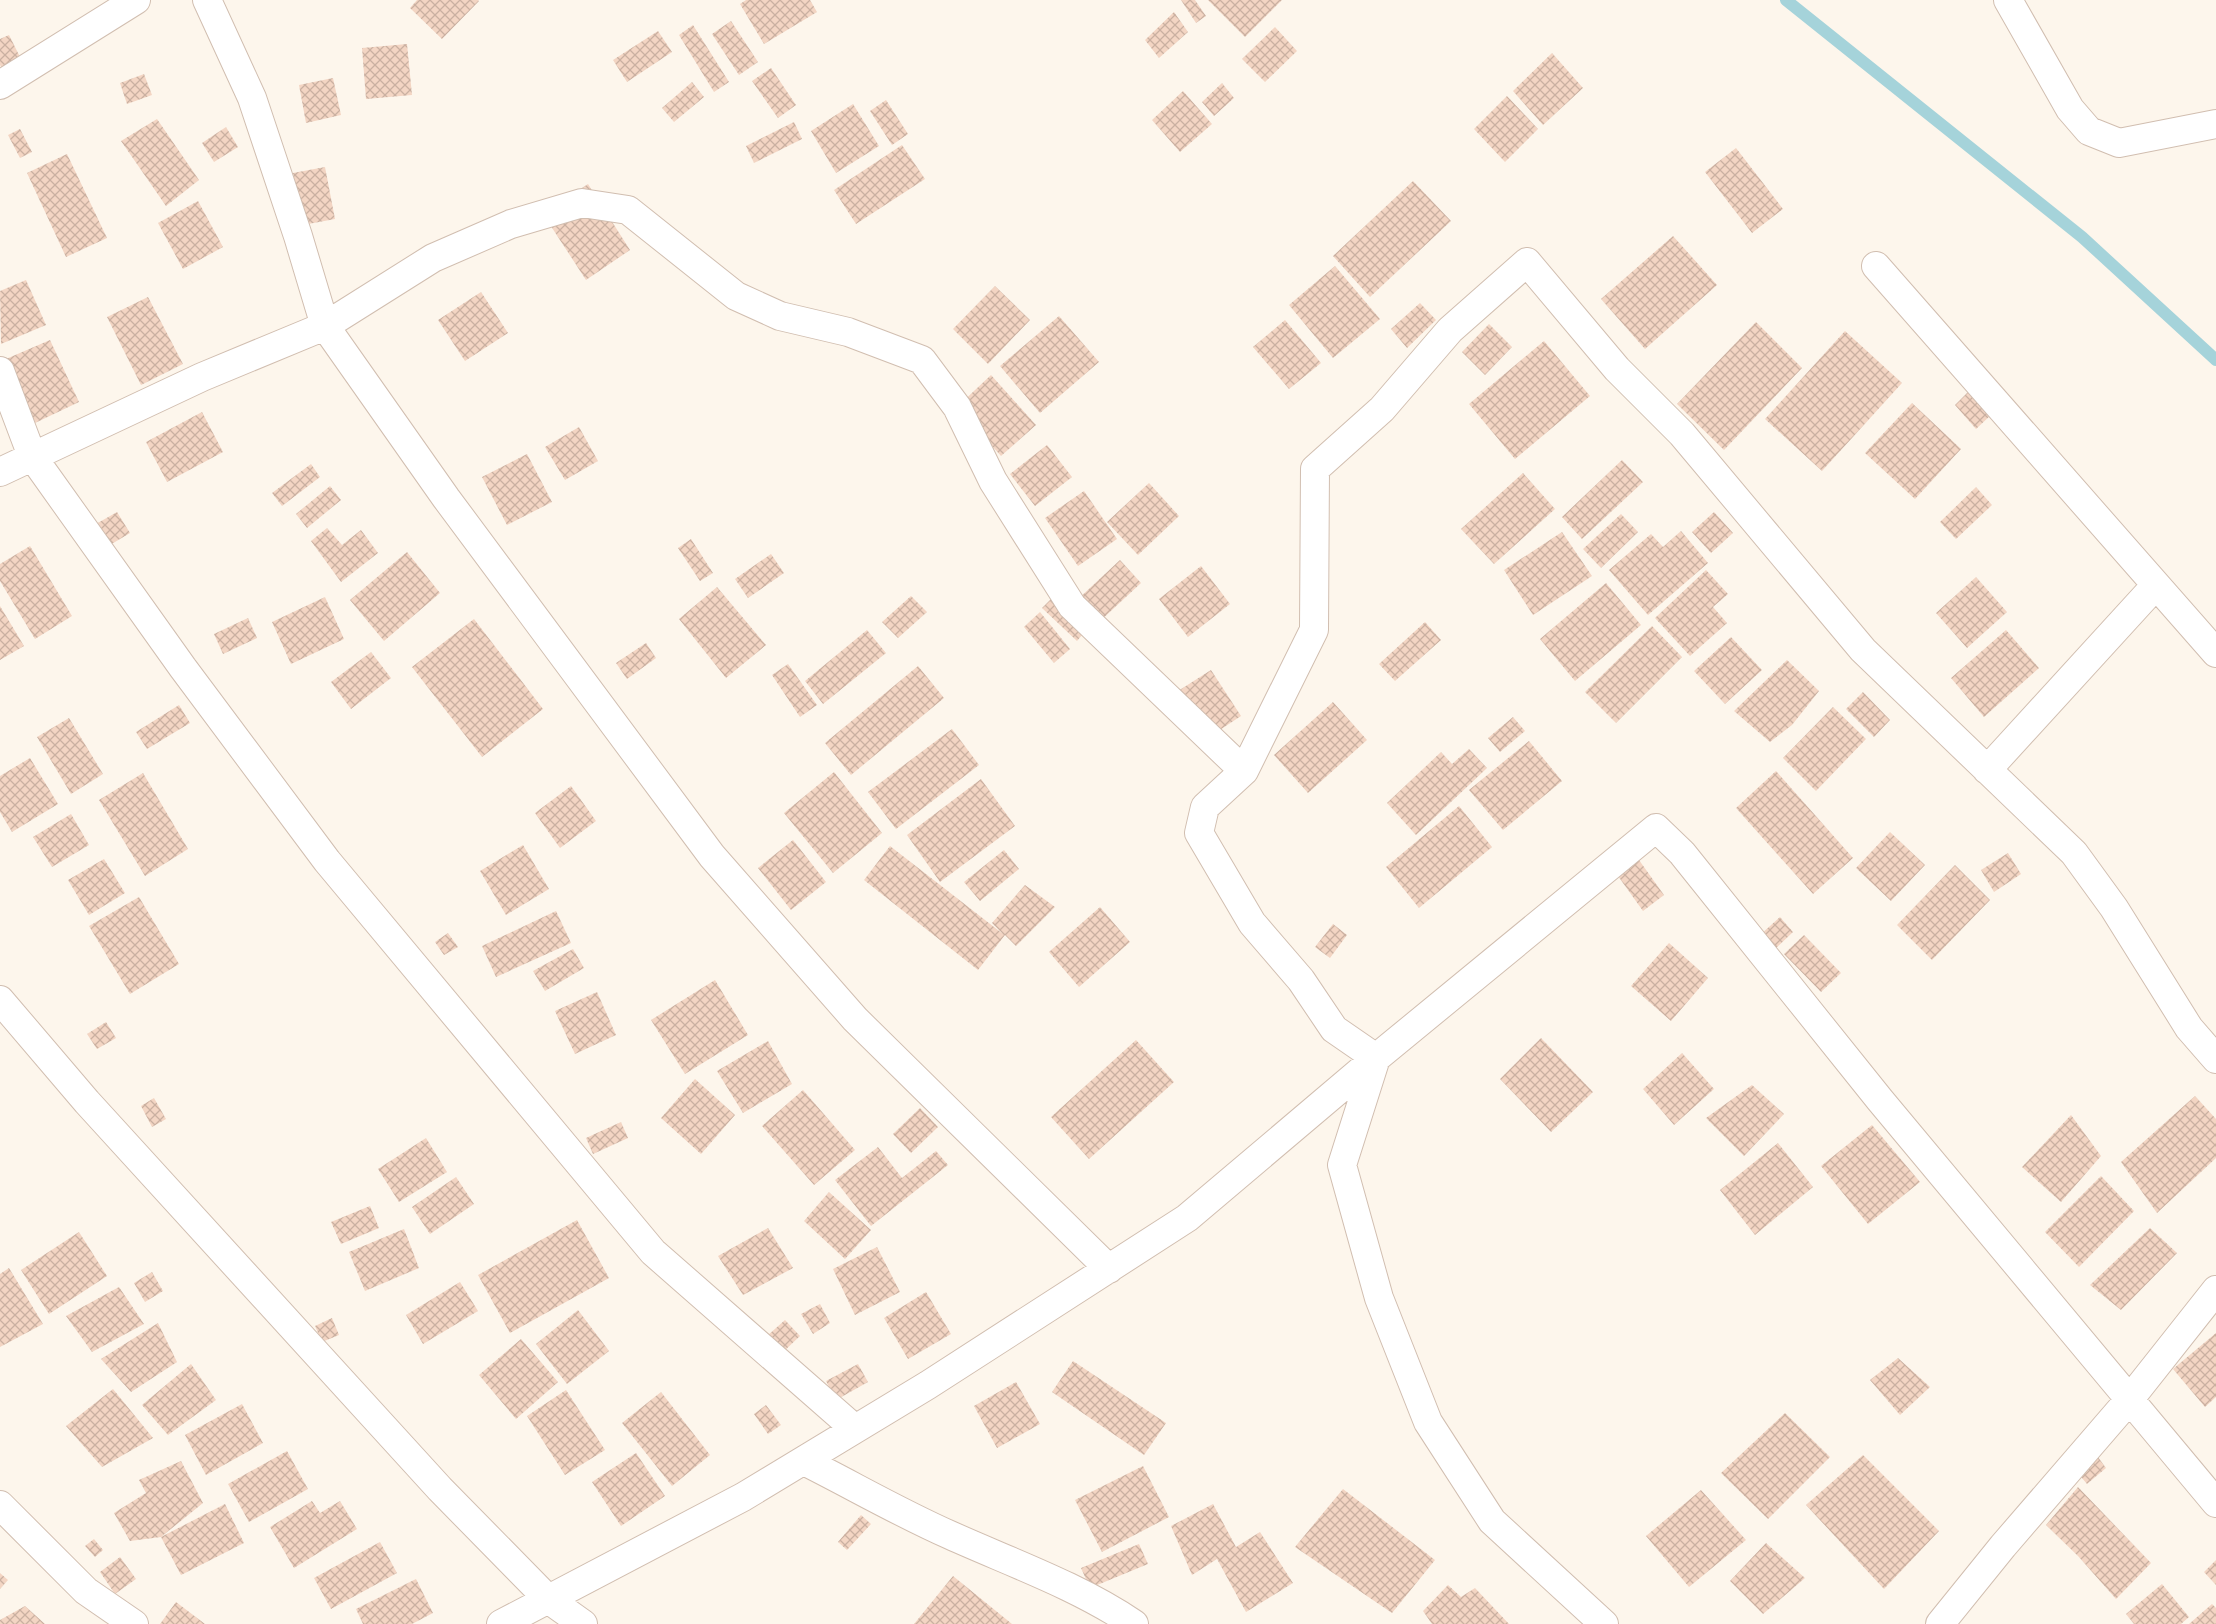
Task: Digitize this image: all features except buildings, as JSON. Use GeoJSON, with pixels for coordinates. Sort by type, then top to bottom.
{"type":"FeatureCollection","features":[{"type":"Feature","properties":{"kind":"street"},"geometry":{"type":"LineString","coordinates":[[0,85],[136,0]]}},
{"type":"Feature","properties":{"kind":"street"},"geometry":{"type":"LineString","coordinates":[[208,0],[252,98],[298,236],[325,326],[446,498],[712,856],[855,1019],[1109,1269]]}},
{"type":"Feature","properties":{"kind":"street"},"geometry":{"type":"LineString","coordinates":[[2008,0],[2070,109],[2089,131],[2119,143],[2216,124]]}},
{"type":"Feature","properties":{"kind":"street"},"geometry":{"type":"LineString","coordinates":[[0,472],[202,378],[325,326],[433,258],[511,224],[582,203],[628,210],[736,296],[780,316],[848,332],[922,360],[957,406],[993,481],[1072,606],[1244,771]]}},
{"type":"Feature","properties":{"kind":"street"},"geometry":{"type":"LineString","coordinates":[[1376,1058],[1334,1029],[1301,980],[1252,923],[1199,833],[1205,807],[1244,771],[1314,630],[1315,469],[1382,408],[1450,330],[1527,262],[1617,369],[1682,434],[1863,650],[2074,853],[2114,908],[2189,1028],[2216,1059]]}},
{"type":"Feature","properties":{"kind":"street"},"geometry":{"type":"LineString","coordinates":[[1876,266],[2216,653]]}},
{"type":"Feature","properties":{"kind":"street"},"geometry":{"type":"LineString","coordinates":[[0,370],[32,456],[182,668],[327,861],[653,1252],[855,1430]]}},
{"type":"Feature","properties":{"kind":"street"},"geometry":{"type":"LineString","coordinates":[[1987,770],[2156,585]]}},
{"type":"Feature","properties":{"kind":"street"},"geometry":{"type":"LineString","coordinates":[[501,1624],[743,1497],[855,1430],[1187,1218],[1376,1058],[1656,828],[1682,853],[1880,1100],[2216,1503]]}},
{"type":"Feature","properties":{"kind":"street"},"geometry":{"type":"LineString","coordinates":[[0,1000],[94,1109],[440,1489],[548,1599],[583,1624]]}},
{"type":"Feature","properties":{"kind":"street"},"geometry":{"type":"LineString","coordinates":[[1376,1058],[1342,1165],[1380,1298],[1428,1422],[1492,1521],[1604,1624]]}},
{"type":"Feature","properties":{"kind":"street"},"geometry":{"type":"LineString","coordinates":[[1940,1624],[2003,1546],[2129,1400],[2216,1290]]}},
{"type":"Feature","properties":{"kind":"street"},"geometry":{"type":"LineString","coordinates":[[804,1460],[948,1534],[1006,1558],[1110,1608],[1134,1624]]}},
{"type":"Feature","properties":{"kind":"street"},"geometry":{"type":"LineString","coordinates":[[0,1505],[86,1591],[134,1624]]}},
{"type":"Feature","properties":{"kind":"waterway"},"geometry":{"type":"LineString","coordinates":[[1786,0],[2082,237],[2216,360]]}}]}
